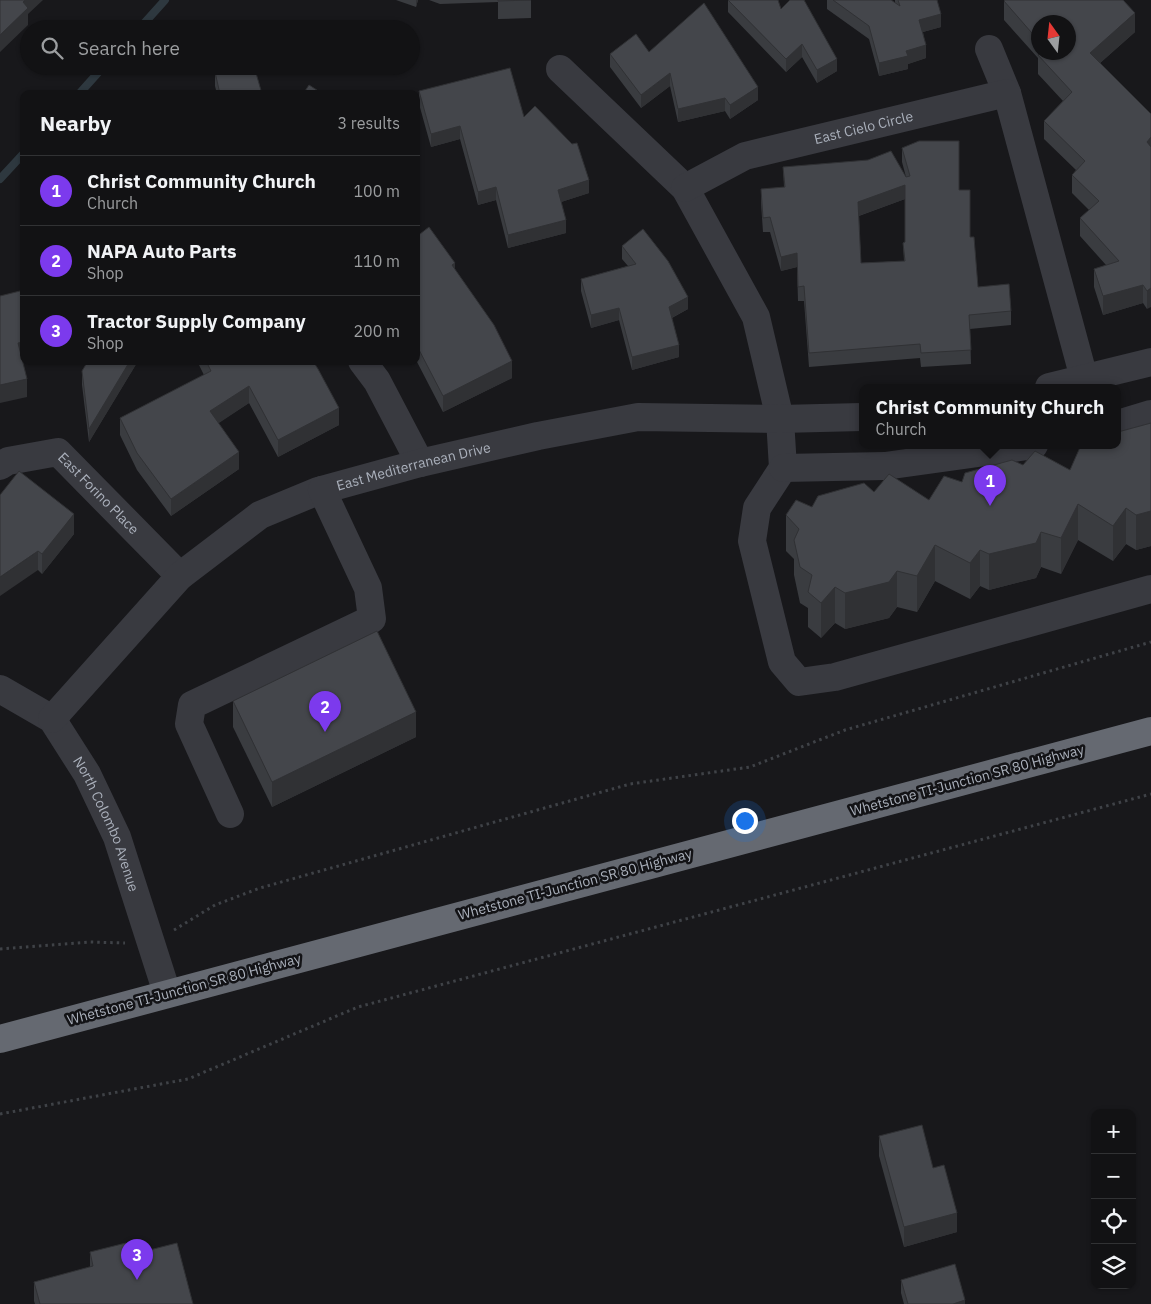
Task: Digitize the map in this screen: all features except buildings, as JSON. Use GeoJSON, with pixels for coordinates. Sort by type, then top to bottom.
{"type":"FeatureCollection","features":[{"type":"Feature","properties":{"kind":"highway","name":"Whetstone TI-Junction SR 80 Highway"},"geometry":{"type":"LineString","coordinates":[[0,1039],[166,993],[1151,731]]}},
{"type":"Feature","properties":{"kind":"street"},"geometry":{"type":"LineString","coordinates":[[989,49],[1007,93],[1070,384],[1151,362]]}},
{"type":"Feature","properties":{"kind":"street"},"geometry":{"type":"LineString","coordinates":[[560,69],[685,188],[756,317],[780,419],[783,468],[757,508],[752,541],[782,662],[798,682],[835,677],[1151,589]]}},
{"type":"Feature","properties":{"kind":"street","name":"East Cielo Circle"},"geometry":{"type":"LineString","coordinates":[[685,188],[745,156],[1007,93]]}},
{"type":"Feature","properties":{"kind":"street"},"geometry":{"type":"LineString","coordinates":[[365,365],[377,381],[420,463]]}},
{"type":"Feature","properties":{"kind":"street"},"geometry":{"type":"LineString","coordinates":[[1121,423],[1151,414]]}},
{"type":"Feature","properties":{"kind":"street","name":"East Mediterranean Drive"},"geometry":{"type":"LineString","coordinates":[[52,719],[180,576],[260,515],[322,490],[420,463],[538,436],[638,417],[780,419],[859,417]]}},
{"type":"Feature","properties":{"kind":"street"},"geometry":{"type":"LineString","coordinates":[[783,468],[885,466],[1006,449]]}},
{"type":"Feature","properties":{"kind":"street","name":"East Forino Place"},"geometry":{"type":"LineString","coordinates":[[0,466],[8,461],[58,452],[180,576]]}},
{"type":"Feature","properties":{"kind":"street"},"geometry":{"type":"LineString","coordinates":[[230,814],[189,724],[192,705],[372,618],[368,588],[322,490]]}},
{"type":"Feature","properties":{"kind":"street","name":"North Colombo Avenue"},"geometry":{"type":"LineString","coordinates":[[0,689],[52,719],[87,774],[117,837],[166,993]]}},
{"type":"Feature","properties":{"kind":"path"},"geometry":{"type":"LineString","coordinates":[[0,949],[90,942],[151,944],[215,904],[260,888],[630,784],[750,767],[845,730],[1151,642]]}},
{"type":"Feature","properties":{"kind":"path"},"geometry":{"type":"LineString","coordinates":[[0,1114],[188,1079],[358,1007],[1151,794]]}},
{"type":"Feature","properties":{"kind":"waterway"},"geometry":{"type":"LineString","coordinates":[[147,20],[165,0]]}},
{"type":"Feature","properties":{"kind":"waterway"},"geometry":{"type":"LineString","coordinates":[[83,90],[96,75]]}},
{"type":"Feature","properties":{"kind":"waterway"},"geometry":{"type":"LineString","coordinates":[[0,179],[20,157]]}},
{"type":"Feature","properties":{"kind":"place","name":"Christ Community Church"},"geometry":{"type":"Point","coordinates":[990,506]}},
{"type":"Feature","properties":{"kind":"place","name":"NAPA Auto Parts"},"geometry":{"type":"Point","coordinates":[325,732]}},
{"type":"Feature","properties":{"kind":"place","name":"Tractor Supply Company"},"geometry":{"type":"Point","coordinates":[137,1280]}}]}
